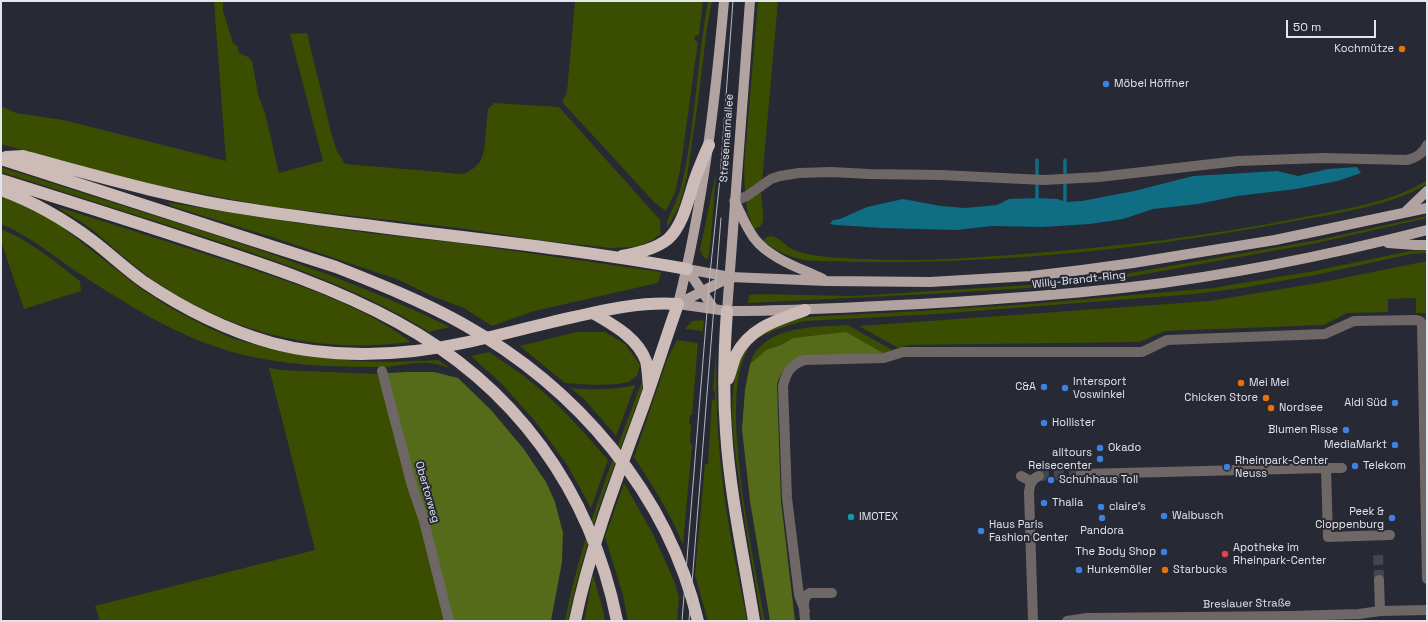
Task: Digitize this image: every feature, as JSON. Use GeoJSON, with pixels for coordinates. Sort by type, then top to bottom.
{"type":"FeatureCollection","features":[{"type":"Feature","properties":{"kind":"highway"},"geometry":{"type":"LineString","coordinates":[[614,257],[647,249],[668,239],[677,227],[686,208],[709,144]]}},
{"type":"Feature","properties":{"kind":"highway"},"geometry":{"type":"LineString","coordinates":[[1,158],[24,156],[133,186],[190,199],[253,210],[614,257],[687,269]]}},
{"type":"Feature","properties":{"kind":"highway"},"geometry":{"type":"LineString","coordinates":[[1,158],[336,267],[387,288],[462,324],[501,347],[561,393],[607,442],[632,475],[663,527],[677,557],[698,621]]}},
{"type":"Feature","properties":{"kind":"highway"},"geometry":{"type":"LineString","coordinates":[[1,180],[242,257],[319,285],[360,303],[417,333],[451,356],[493,390],[532,433],[551,459],[569,488],[584,517],[606,578],[617,621]]}},
{"type":"Feature","properties":{"kind":"highway"},"geometry":{"type":"LineString","coordinates":[[1,190],[64,220],[92,240],[143,281],[176,303],[234,331],[273,343],[310,350],[384,354],[423,350],[462,344],[593,313],[650,304],[678,304],[649,391],[608,502],[575,621]]}},
{"type":"Feature","properties":{"kind":"highway"},"geometry":{"type":"LineString","coordinates":[[724,391],[736,355],[746,340],[756,330],[774,321],[805,310]]}},
{"type":"Feature","properties":{"kind":"highway"},"geometry":{"type":"LineString","coordinates":[[727,311],[724,391],[726,433],[733,495],[754,621]]}},
{"type":"Feature","properties":{"kind":"highway"},"geometry":{"type":"LineString","coordinates":[[593,313],[626,334],[639,348],[646,362],[649,391]]}},
{"type":"Feature","properties":{"kind":"main road","name":"Stresemannallee"},"geometry":{"type":"LineString","coordinates":[[678,304],[687,269],[709,144],[717,82],[724,1]]}},
{"type":"Feature","properties":{"kind":"main road","name":"Stresemannallee"},"geometry":{"type":"LineString","coordinates":[[727,311],[750,1]]}},
{"type":"Feature","properties":{"kind":"main road"},"geometry":{"type":"LineString","coordinates":[[1404,214],[1427,191]]}},
{"type":"Feature","properties":{"kind":"main road"},"geometry":{"type":"LineString","coordinates":[[734,201],[748,229],[764,248],[777,257],[827,281]]}},
{"type":"Feature","properties":{"kind":"main road","name":"Willy-Brandt-Ring"},"geometry":{"type":"LineString","coordinates":[[687,269],[730,277],[827,281],[930,282],[1031,276],[1082,270],[1274,240],[1427,208]]}},
{"type":"Feature","properties":{"kind":"main road","name":"Willy-Brandt-Ring"},"geometry":{"type":"LineString","coordinates":[[678,304],[727,311],[805,310],[1032,297],[1131,287],[1274,265],[1380,242],[1427,230]]}},
{"type":"Feature","properties":{"kind":"main road"},"geometry":{"type":"LineString","coordinates":[[1380,242],[1427,245]]}},
{"type":"Feature","properties":{"kind":"main road"},"geometry":{"type":"LineString","coordinates":[[687,269],[714,309]]}},
{"type":"Feature","properties":{"kind":"main road"},"geometry":{"type":"LineString","coordinates":[[678,304],[730,277]]}},
{"type":"Feature","properties":{"kind":"street"},"geometry":{"type":"LineString","coordinates":[[734,201],[747,196],[771,179],[799,173],[831,172],[941,175],[1044,180],[1099,177],[1238,161],[1323,158],[1407,160],[1417,157],[1422,153],[1427,145]]}},
{"type":"Feature","properties":{"kind":"street"},"geometry":{"type":"LineString","coordinates":[[805,616],[799,595],[787,498],[783,386],[785,376],[789,368],[796,363],[804,360],[884,358],[903,352],[1142,352],[1167,340],[1325,334],[1354,321],[1418,320],[1422,322],[1426,452],[1427,579]]}},
{"type":"Feature","properties":{"kind":"street","name":"Obertorweg"},"geometry":{"type":"LineString","coordinates":[[382,371],[412,486],[424,521],[449,621]]}},
{"type":"Feature","properties":{"kind":"street"},"geometry":{"type":"LineString","coordinates":[[1326,468],[1328,537],[1390,535]]}},
{"type":"Feature","properties":{"kind":"street"},"geometry":{"type":"LineString","coordinates":[[1081,474],[1342,468]]}},
{"type":"Feature","properties":{"kind":"street"},"geometry":{"type":"LineString","coordinates":[[1021,476],[1035,479],[1029,492],[1033,621]]}},
{"type":"Feature","properties":{"kind":"street"},"geometry":{"type":"LineString","coordinates":[[1379,580],[1380,611]]}},
{"type":"Feature","properties":{"kind":"street"},"geometry":{"type":"LineString","coordinates":[[805,616],[804,599],[806,594],[832,593]]}},
{"type":"Feature","properties":{"kind":"street","name":"Breslauer Straße"},"geometry":{"type":"LineString","coordinates":[[1067,621],[1088,618],[1291,618],[1359,614],[1380,611],[1427,610]]}},
{"type":"Feature","properties":{"kind":"green space"},"geometry":{"type":"Polygon","coordinates":[[[214,1],[223,1],[223,11],[233,43],[238,47],[239,53],[248,57],[252,61],[258,94],[265,113],[279,173],[323,161],[290,34],[307,33],[332,136],[337,151],[345,164],[457,174],[466,173],[480,162],[484,151],[488,109],[494,103],[559,107],[661,221],[661,234],[651,241],[641,245],[611,248],[546,241],[459,228],[273,207],[127,180],[1,144],[1,106],[16,113],[63,120],[226,161],[214,1]]]}},
{"type":"Feature","properties":{"kind":"green space"},"geometry":{"type":"Polygon","coordinates":[[[575,1],[703,1],[699,35],[695,36],[694,39],[698,42],[680,171],[675,192],[666,211],[655,203],[562,102],[567,92],[575,1]]]}},
{"type":"Feature","properties":{"kind":"green space"},"geometry":{"type":"Polygon","coordinates":[[[708,1],[712,1],[687,177],[679,207],[667,228],[668,220],[681,186],[691,135],[701,45],[708,1]]]}},
{"type":"Feature","properties":{"kind":"green space"},"geometry":{"type":"Polygon","coordinates":[[[758,1],[778,1],[762,182],[745,195],[744,168],[758,1]]]}},
{"type":"Feature","properties":{"kind":"green space"},"geometry":{"type":"Polygon","coordinates":[[[1,167],[200,230],[295,262],[389,299],[450,327],[429,332],[372,301],[342,287],[282,263],[1,172],[1,167]]]}},
{"type":"Feature","properties":{"kind":"green space"},"geometry":{"type":"Polygon","coordinates":[[[716,172],[708,259],[704,258],[700,250],[716,172]]]}},
{"type":"Feature","properties":{"kind":"green space"},"geometry":{"type":"Polygon","coordinates":[[[1426,181],[1427,184],[1398,198],[1332,214],[1198,238],[1043,256],[940,261],[813,261],[790,256],[763,241],[767,237],[771,236],[775,237],[790,248],[802,253],[838,258],[885,260],[983,257],[1057,251],[1196,235],[1299,218],[1364,205],[1396,195],[1426,181]]]}},
{"type":"Feature","properties":{"kind":"green space"},"geometry":{"type":"Polygon","coordinates":[[[761,191],[763,222],[758,228],[754,229],[748,214],[746,203],[761,191]]]}},
{"type":"Feature","properties":{"kind":"green space"},"geometry":{"type":"Polygon","coordinates":[[[1,195],[48,218],[62,227],[140,288],[169,307],[232,338],[273,350],[313,357],[356,361],[393,362],[438,360],[450,368],[425,363],[412,363],[385,367],[306,365],[248,356],[209,344],[150,317],[77,272],[31,240],[1,224],[1,195]]]}},
{"type":"Feature","properties":{"kind":"green space"},"geometry":{"type":"Polygon","coordinates":[[[165,202],[368,233],[459,243],[661,272],[658,283],[534,311],[492,326],[464,308],[432,296],[399,280],[275,238],[174,207],[165,202]]]}},
{"type":"Feature","properties":{"kind":"green space"},"geometry":{"type":"Polygon","coordinates":[[[58,207],[243,266],[309,289],[372,317],[411,342],[378,345],[316,343],[286,338],[227,320],[170,291],[130,262],[90,228],[58,207]]]}},
{"type":"Feature","properties":{"kind":"green space"},"geometry":{"type":"Polygon","coordinates":[[[1427,216],[1427,218],[1317,243],[1112,280],[1043,287],[748,303],[749,295],[757,294],[854,296],[1044,284],[1102,278],[1318,240],[1427,216]]]}},
{"type":"Feature","properties":{"kind":"green space"},"geometry":{"type":"Polygon","coordinates":[[[1,229],[33,246],[52,259],[80,281],[81,291],[24,309],[1,241],[1,229]]]}},
{"type":"Feature","properties":{"kind":"green space"},"geometry":{"type":"Polygon","coordinates":[[[1427,250],[1427,253],[1411,254],[1315,275],[1241,288],[1195,294],[937,314],[805,321],[780,328],[757,339],[754,337],[764,330],[799,318],[1030,304],[1213,288],[1314,271],[1410,251],[1427,250]]]}},
{"type":"Feature","properties":{"kind":"green space"},"geometry":{"type":"Polygon","coordinates":[[[1427,261],[1427,375],[1425,313],[1416,313],[1416,298],[1388,299],[1388,312],[1347,313],[1324,325],[1165,331],[1140,342],[908,345],[898,348],[859,326],[1210,301],[1318,283],[1427,261]]]}},
{"type":"Feature","properties":{"kind":"green space"},"geometry":{"type":"Polygon","coordinates":[[[704,320],[703,331],[685,329],[692,321],[704,320]]]}},
{"type":"Feature","properties":{"kind":"green space"},"geometry":{"type":"Polygon","coordinates":[[[848,325],[892,350],[883,353],[793,338],[781,345],[766,350],[750,364],[753,355],[757,350],[768,340],[778,335],[789,331],[813,327],[848,325]]]}},
{"type":"Feature","properties":{"kind":"green space"},"geometry":{"type":"Polygon","coordinates":[[[576,332],[605,332],[625,344],[640,365],[637,376],[629,382],[617,384],[596,385],[565,383],[520,346],[576,332]]]}},
{"type":"Feature","properties":{"kind":"green space"},"geometry":{"type":"Polygon","coordinates":[[[846,332],[883,353],[795,359],[784,370],[777,384],[781,501],[795,621],[770,621],[750,501],[742,429],[745,390],[750,364],[766,350],[781,345],[793,338],[846,332]]]}},
{"type":"Feature","properties":{"kind":"green space"},"geometry":{"type":"Polygon","coordinates":[[[677,340],[698,343],[692,415],[690,415],[689,424],[691,424],[690,443],[692,444],[683,545],[667,511],[634,457],[668,357],[677,340]]]}},
{"type":"Feature","properties":{"kind":"green space"},"geometry":{"type":"Polygon","coordinates":[[[745,347],[748,350],[739,372],[736,403],[737,441],[747,523],[765,621],[762,621],[741,497],[733,429],[732,412],[735,379],[745,347]]]}},
{"type":"Feature","properties":{"kind":"green space"},"geometry":{"type":"Polygon","coordinates":[[[716,348],[717,412],[724,494],[747,621],[708,621],[695,575],[705,464],[708,464],[712,400],[715,400],[715,391],[713,391],[716,348]]]}},
{"type":"Feature","properties":{"kind":"green space"},"geometry":{"type":"Polygon","coordinates":[[[489,352],[512,367],[547,395],[608,460],[591,508],[566,463],[535,421],[501,383],[471,356],[489,352]]]}},
{"type":"Feature","properties":{"kind":"green space"},"geometry":{"type":"Polygon","coordinates":[[[269,368],[280,370],[378,374],[422,524],[446,621],[100,621],[95,606],[315,550],[269,368]]]}},
{"type":"Feature","properties":{"kind":"green space"},"geometry":{"type":"Polygon","coordinates":[[[434,372],[458,378],[491,410],[523,448],[546,482],[555,502],[563,533],[562,562],[551,621],[453,621],[386,373],[434,372]]]}},
{"type":"Feature","properties":{"kind":"green space"},"geometry":{"type":"Polygon","coordinates":[[[642,381],[642,390],[610,475],[582,562],[568,621],[565,621],[589,529],[642,381]]]}},
{"type":"Feature","properties":{"kind":"green space"},"geometry":{"type":"Polygon","coordinates":[[[635,385],[616,436],[586,401],[571,388],[603,389],[635,385]]]}},
{"type":"Feature","properties":{"kind":"green space"},"geometry":{"type":"Polygon","coordinates":[[[624,483],[653,534],[675,583],[679,597],[677,621],[628,621],[623,595],[605,537],[624,483]]]}},
{"type":"Feature","properties":{"kind":"green space"},"geometry":{"type":"Polygon","coordinates":[[[593,574],[604,614],[605,621],[584,621],[593,574]]]}},
{"type":"Feature","properties":{"kind":"water"},"geometry":{"type":"Polygon","coordinates":[[[1357,167],[1361,173],[1338,181],[1296,189],[1237,196],[1198,204],[1153,209],[1123,219],[1090,224],[1042,227],[992,226],[956,230],[883,228],[830,224],[833,220],[840,219],[867,207],[903,199],[941,206],[965,208],[997,205],[1009,199],[1037,198],[1058,199],[1065,202],[1082,201],[1134,191],[1193,176],[1277,171],[1298,176],[1328,169],[1357,167]]]}},
{"type":"Feature","properties":{"kind":"waterway"},"geometry":{"type":"LineString","coordinates":[[1037,160],[1037,176]]}},
{"type":"Feature","properties":{"kind":"waterway"},"geometry":{"type":"LineString","coordinates":[[1065,160],[1065,173]]}},
{"type":"Feature","properties":{"kind":"waterway"},"geometry":{"type":"LineString","coordinates":[[1037,183],[1037,198]]}},
{"type":"Feature","properties":{"kind":"waterway"},"geometry":{"type":"LineString","coordinates":[[1065,185],[1065,202]]}},
{"type":"Feature","properties":{"kind":"tunnel"},"geometry":{"type":"LineString","coordinates":[[1039,476],[1081,474]]}},
{"type":"Feature","properties":{"kind":"tunnel"},"geometry":{"type":"LineString","coordinates":[[1378,555],[1379,580]]}},
{"type":"Feature","properties":{"kind":"tram line"},"geometry":{"type":"LineString","coordinates":[[682,621],[710,274],[720,178],[733,1]]}},
{"type":"Feature","properties":{"kind":"tram line"},"geometry":{"type":"LineString","coordinates":[[689,621],[721,218]]}},
{"type":"Feature","properties":{"kind":"place","name":"Kochmütze"},"geometry":{"type":"Point","coordinates":[1402,49]}},
{"type":"Feature","properties":{"kind":"place","name":"Möbel Höffner"},"geometry":{"type":"Point","coordinates":[1106,84]}},
{"type":"Feature","properties":{"kind":"place","name":"Mei Mei"},"geometry":{"type":"Point","coordinates":[1241,383]}},
{"type":"Feature","properties":{"kind":"place","name":"C&A"},"geometry":{"type":"Point","coordinates":[1044,387]}},
{"type":"Feature","properties":{"kind":"place","name":"Intersport Voswinkel"},"geometry":{"type":"Point","coordinates":[1065,388]}},
{"type":"Feature","properties":{"kind":"place","name":"Chicken Store"},"geometry":{"type":"Point","coordinates":[1266,398]}},
{"type":"Feature","properties":{"kind":"place","name":"Aldi Süd"},"geometry":{"type":"Point","coordinates":[1395,403]}},
{"type":"Feature","properties":{"kind":"place","name":"Nordsee"},"geometry":{"type":"Point","coordinates":[1271,408]}},
{"type":"Feature","properties":{"kind":"place","name":"Hollister"},"geometry":{"type":"Point","coordinates":[1044,423]}},
{"type":"Feature","properties":{"kind":"place","name":"Blumen Risse"},"geometry":{"type":"Point","coordinates":[1346,430]}},
{"type":"Feature","properties":{"kind":"place","name":"MediaMarkt"},"geometry":{"type":"Point","coordinates":[1395,445]}},
{"type":"Feature","properties":{"kind":"place","name":"Okado"},"geometry":{"type":"Point","coordinates":[1100,448]}},
{"type":"Feature","properties":{"kind":"place","name":"alltours Reisecenter"},"geometry":{"type":"Point","coordinates":[1100,459]}},
{"type":"Feature","properties":{"kind":"place","name":"Telekom"},"geometry":{"type":"Point","coordinates":[1355,466]}},
{"type":"Feature","properties":{"kind":"place","name":"Rheinpark-Center Neuss"},"geometry":{"type":"Point","coordinates":[1227,467]}},
{"type":"Feature","properties":{"kind":"place","name":"Schuhhaus Toll"},"geometry":{"type":"Point","coordinates":[1051,480]}},
{"type":"Feature","properties":{"kind":"place","name":"Thalia"},"geometry":{"type":"Point","coordinates":[1044,503]}},
{"type":"Feature","properties":{"kind":"place","name":"claire's"},"geometry":{"type":"Point","coordinates":[1101,507]}},
{"type":"Feature","properties":{"kind":"place","name":"Walbusch"},"geometry":{"type":"Point","coordinates":[1164,516]}},
{"type":"Feature","properties":{"kind":"place","name":"IMOTEX"},"geometry":{"type":"Point","coordinates":[851,517]}},
{"type":"Feature","properties":{"kind":"place","name":"Pandora"},"geometry":{"type":"Point","coordinates":[1102,518]}},
{"type":"Feature","properties":{"kind":"place","name":"Peek & Cloppenburg"},"geometry":{"type":"Point","coordinates":[1392,518]}},
{"type":"Feature","properties":{"kind":"place","name":"Haus Paris Fashion Center"},"geometry":{"type":"Point","coordinates":[981,531]}},
{"type":"Feature","properties":{"kind":"place","name":"The Body Shop"},"geometry":{"type":"Point","coordinates":[1164,552]}},
{"type":"Feature","properties":{"kind":"place","name":"Apotheke im Rheinpark-Center"},"geometry":{"type":"Point","coordinates":[1225,554]}},
{"type":"Feature","properties":{"kind":"place","name":"Hunkemöller"},"geometry":{"type":"Point","coordinates":[1079,570]}},
{"type":"Feature","properties":{"kind":"place","name":"Starbucks"},"geometry":{"type":"Point","coordinates":[1165,570]}}]}
